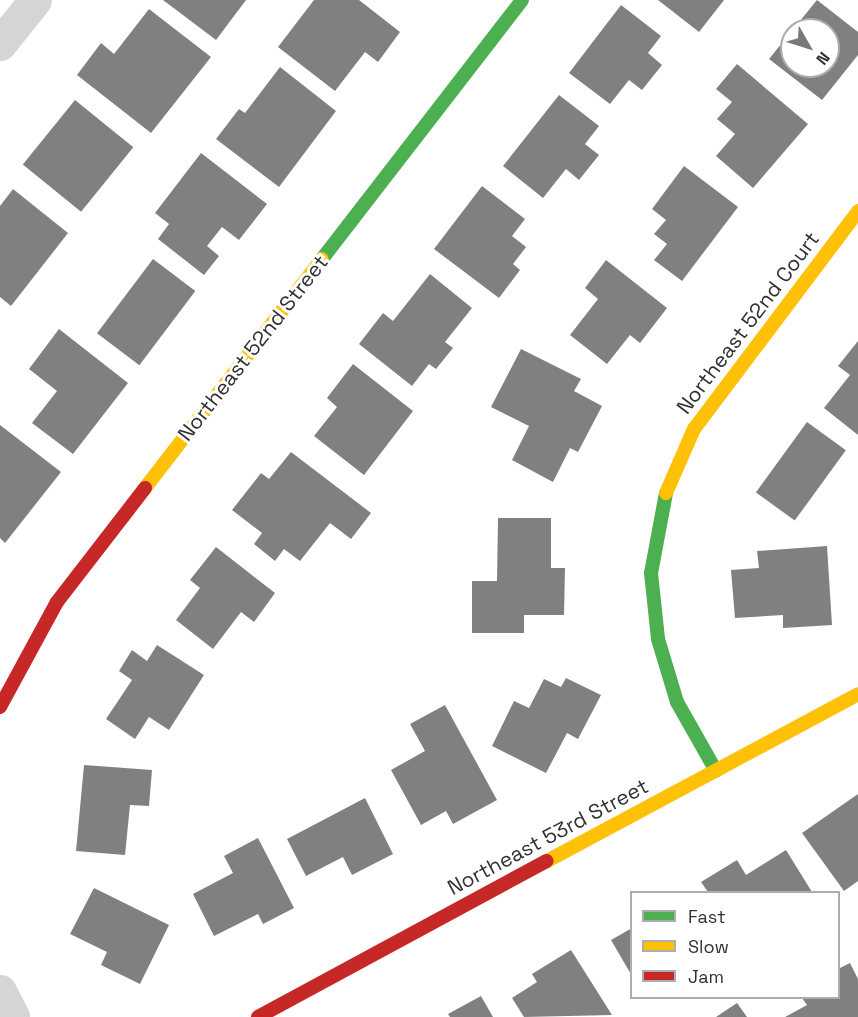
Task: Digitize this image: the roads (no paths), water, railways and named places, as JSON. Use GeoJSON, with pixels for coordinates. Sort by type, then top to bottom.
{"type":"FeatureCollection","features":[{"type":"Feature","properties":{"kind":"street"},"geometry":{"type":"LineString","coordinates":[[0,44],[35,0]]}},
{"type":"Feature","properties":{"kind":"street","name":"Northeast 52nd Street"},"geometry":{"type":"LineString","coordinates":[[0,707],[57,602],[522,0]]}},
{"type":"Feature","properties":{"kind":"street","name":"Northeast 52nd Court"},"geometry":{"type":"LineString","coordinates":[[716,771],[677,702],[658,639],[651,573],[662,501],[694,429],[858,211]]}},
{"type":"Feature","properties":{"kind":"street","name":"Northeast 53rd Street"},"geometry":{"type":"LineString","coordinates":[[258,1017],[858,693]]}},
{"type":"Feature","properties":{"kind":"street"},"geometry":{"type":"LineString","coordinates":[[0,991],[13,1017]]}}]}
